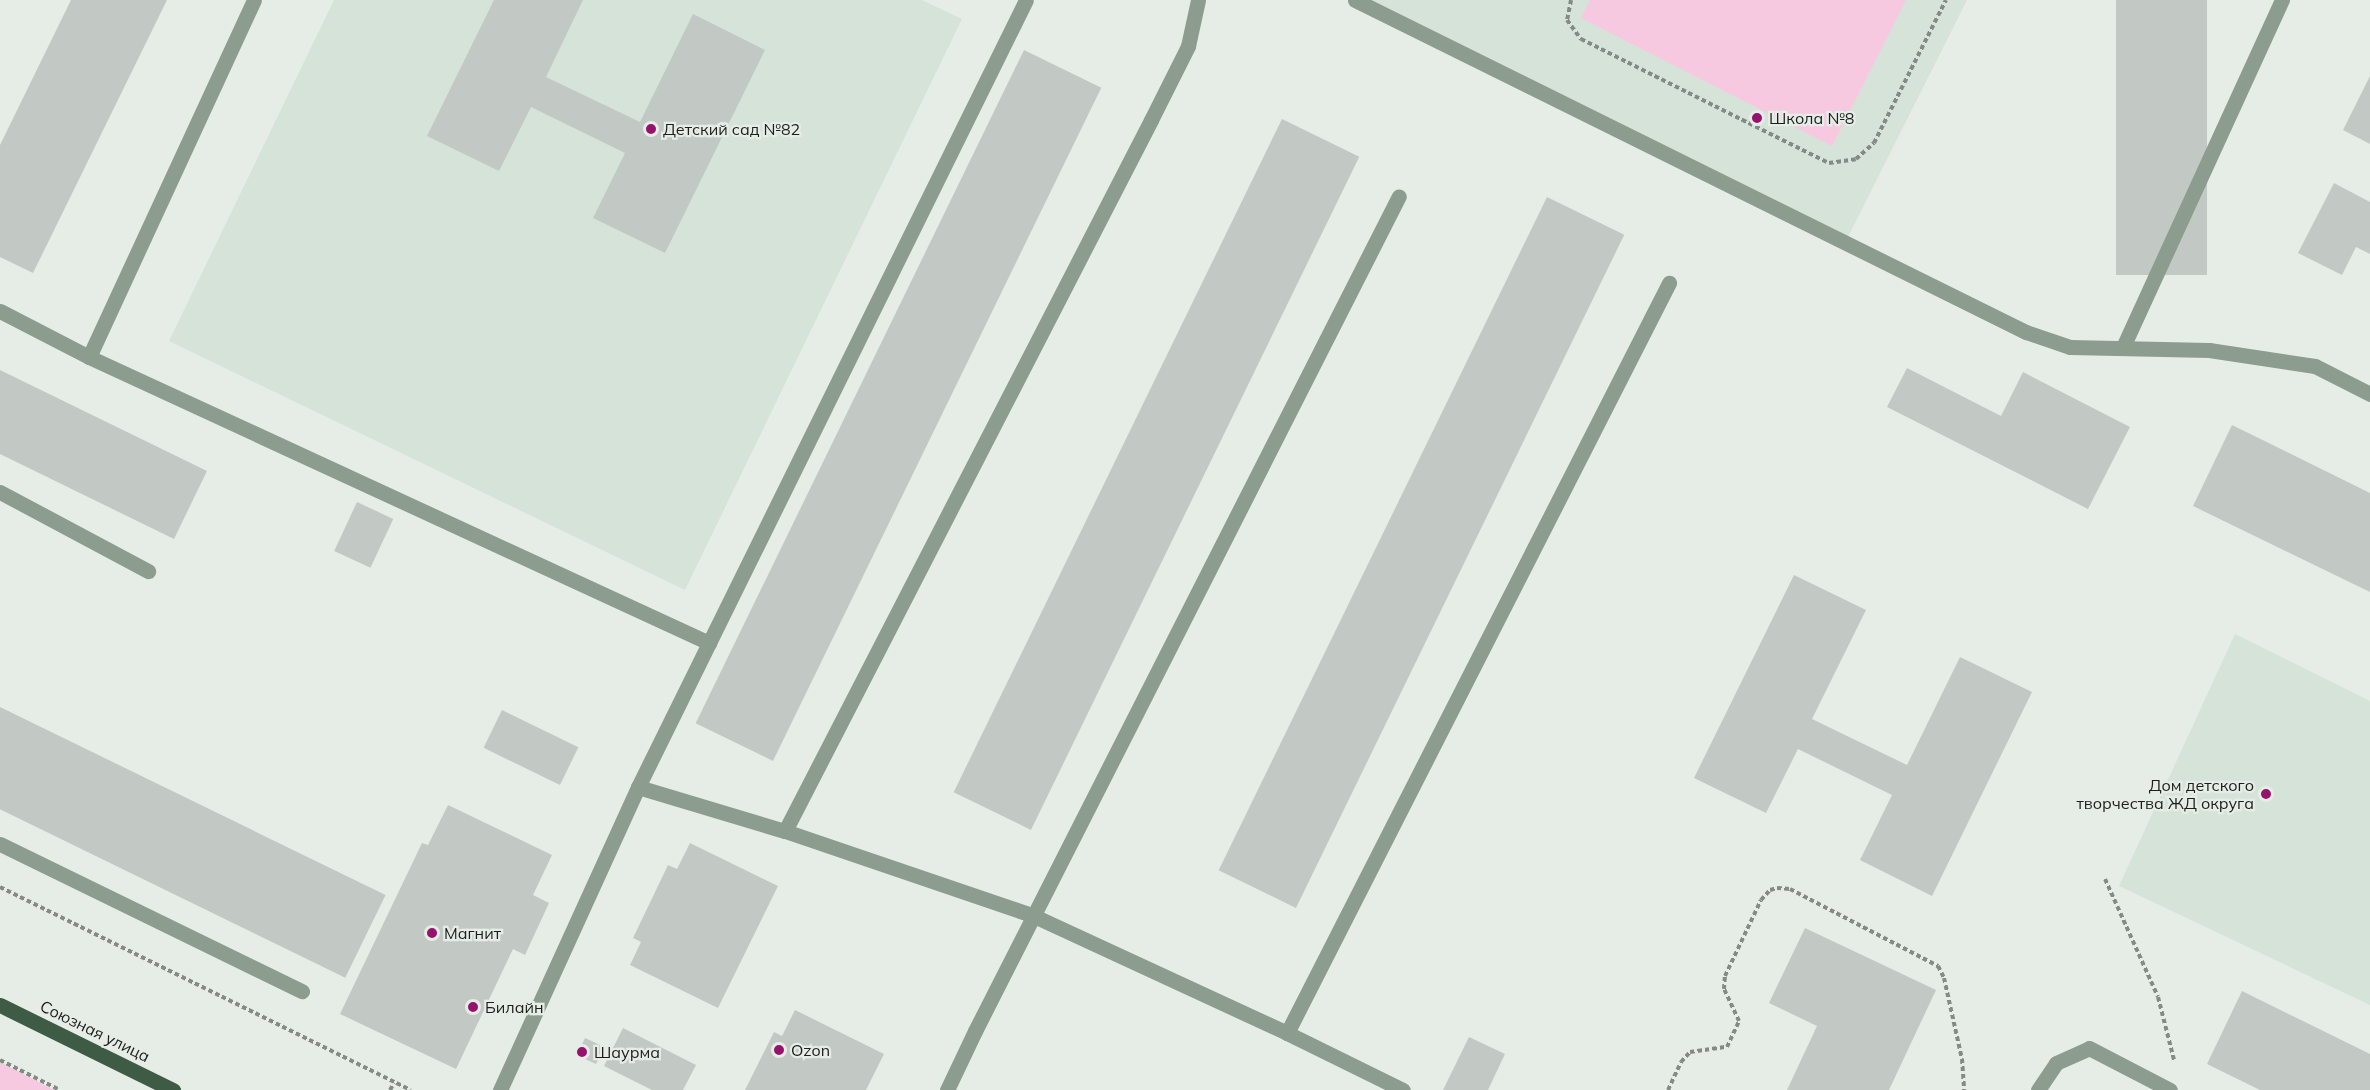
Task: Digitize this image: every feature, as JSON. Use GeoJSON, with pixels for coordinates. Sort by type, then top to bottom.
{"type":"FeatureCollection","features":[{"type":"Feature","properties":{"kind":"main road","name":"Союзная улица"},"geometry":{"type":"LineString","coordinates":[[0,1005],[173,1090]]}},
{"type":"Feature","properties":{"kind":"street"},"geometry":{"type":"LineString","coordinates":[[89,357],[254,0]]}},
{"type":"Feature","properties":{"kind":"street"},"geometry":{"type":"LineString","coordinates":[[500,1090],[638,787],[1026,0]]}},
{"type":"Feature","properties":{"kind":"street"},"geometry":{"type":"LineString","coordinates":[[785,831],[1162,99],[1188,46],[1198,0]]}},
{"type":"Feature","properties":{"kind":"street"},"geometry":{"type":"LineString","coordinates":[[1355,0],[2026,332],[2070,347],[2209,350],[2315,366],[2370,394]]}},
{"type":"Feature","properties":{"kind":"street"},"geometry":{"type":"LineString","coordinates":[[2123,347],[2282,0]]}},
{"type":"Feature","properties":{"kind":"street"},"geometry":{"type":"LineString","coordinates":[[948,1090],[1399,196]]}},
{"type":"Feature","properties":{"kind":"street"},"geometry":{"type":"LineString","coordinates":[[1287,1033],[1669,283]]}},
{"type":"Feature","properties":{"kind":"street"},"geometry":{"type":"LineString","coordinates":[[0,311],[89,357],[709,643]]}},
{"type":"Feature","properties":{"kind":"street"},"geometry":{"type":"LineString","coordinates":[[0,492],[148,571]]}},
{"type":"Feature","properties":{"kind":"street"},"geometry":{"type":"LineString","coordinates":[[638,787],[785,831],[1034,916],[1287,1033],[1403,1090]]}},
{"type":"Feature","properties":{"kind":"street"},"geometry":{"type":"LineString","coordinates":[[0,844],[302,991]]}},
{"type":"Feature","properties":{"kind":"street"},"geometry":{"type":"LineString","coordinates":[[2038,1090],[2056,1063],[2090,1048],[2170,1090]]}},
{"type":"Feature","properties":{"kind":"path"},"geometry":{"type":"LineString","coordinates":[[1571,0],[1567,20],[1581,39],[1829,163],[1856,159],[1875,143],[1946,0]]}},
{"type":"Feature","properties":{"kind":"path"},"geometry":{"type":"LineString","coordinates":[[2105,879],[2158,997],[2177,1069]]}},
{"type":"Feature","properties":{"kind":"path"},"geometry":{"type":"LineString","coordinates":[[0,887],[410,1090]]}},
{"type":"Feature","properties":{"kind":"path"},"geometry":{"type":"LineString","coordinates":[[1668,1090],[1681,1062],[1690,1052],[1727,1047],[1739,1021],[1724,989],[1725,976],[1761,900],[1770,890],[1777,888],[1790,890],[1938,966],[1944,978],[1962,1059],[1964,1090]]}},
{"type":"Feature","properties":{"kind":"path"},"geometry":{"type":"LineString","coordinates":[[0,1059],[60,1090]]}},
{"type":"Feature","properties":{"kind":"path"},"geometry":{"type":"LineString","coordinates":[[390,1090],[394,1083]]}},
{"type":"Feature","properties":{"kind":"shaded area"},"geometry":{"type":"Polygon","coordinates":[[[334,0],[922,0],[962,19],[685,590],[169,341],[334,0]]]}},
{"type":"Feature","properties":{"kind":"shaded area","name":"Школа №8"},"geometry":{"type":"Polygon","coordinates":[[[1367,0],[1967,0],[1848,237],[1367,0]]]}},
{"type":"Feature","properties":{"kind":"shaded area"},"geometry":{"type":"Polygon","coordinates":[[[1590,0],[1906,0],[1832,146],[1581,18],[1590,0]]]}},
{"type":"Feature","properties":{"kind":"shaded area","name":"Дом детского творчества ЖД округа"},"geometry":{"type":"Polygon","coordinates":[[[2235,634],[2370,701],[2370,1005],[2119,886],[2235,634]]]}},
{"type":"Feature","properties":{"kind":"shaded area"},"geometry":{"type":"Polygon","coordinates":[[[0,1062],[54,1090],[0,1090],[0,1062]]]}},
{"type":"Feature","properties":{"kind":"building"},"geometry":{"type":"Polygon","coordinates":[[[71,0],[167,0],[33,273],[0,257],[0,145],[71,0]]]}},
{"type":"Feature","properties":{"kind":"building","name":"Детский сад №82"},"geometry":{"type":"Polygon","coordinates":[[[494,0],[583,0],[546,77],[640,122],[693,14],[765,50],[665,253],[593,218],[625,153],[531,107],[499,171],[427,136],[494,0]]]}},
{"type":"Feature","properties":{"kind":"building"},"geometry":{"type":"Polygon","coordinates":[[[2116,0],[2207,0],[2207,275],[2116,275],[2116,0]]]}},
{"type":"Feature","properties":{"kind":"building"},"geometry":{"type":"Polygon","coordinates":[[[1024,50],[1101,88],[773,761],[696,723],[1024,50]]]}},
{"type":"Feature","properties":{"kind":"building"},"geometry":{"type":"Polygon","coordinates":[[[2370,76],[2370,144],[2343,130],[2370,76]]]}},
{"type":"Feature","properties":{"kind":"building"},"geometry":{"type":"Polygon","coordinates":[[[1282,119],[1359,157],[1031,830],[954,792],[1282,119]]]}},
{"type":"Feature","properties":{"kind":"building"},"geometry":{"type":"Polygon","coordinates":[[[2334,183],[2370,202],[2370,254],[2356,247],[2342,275],[2298,253],[2334,183]]]}},
{"type":"Feature","properties":{"kind":"building"},"geometry":{"type":"Polygon","coordinates":[[[1547,197],[1624,235],[1296,908],[1219,870],[1547,197]]]}},
{"type":"Feature","properties":{"kind":"building"},"geometry":{"type":"Polygon","coordinates":[[[1907,368],[2001,416],[2023,372],[2130,427],[2088,509],[1887,407],[1907,368]]]}},
{"type":"Feature","properties":{"kind":"building"},"geometry":{"type":"Polygon","coordinates":[[[0,370],[207,471],[174,539],[0,454],[0,370]]]}},
{"type":"Feature","properties":{"kind":"building"},"geometry":{"type":"Polygon","coordinates":[[[2232,425],[2370,493],[2370,592],[2193,506],[2232,425]]]}},
{"type":"Feature","properties":{"kind":"building"},"geometry":{"type":"Polygon","coordinates":[[[357,502],[393,519],[370,568],[334,551],[357,502]]]}},
{"type":"Feature","properties":{"kind":"building"},"geometry":{"type":"Polygon","coordinates":[[[1794,575],[1866,610],[1812,719],[1907,765],[1960,657],[2032,692],[1932,896],[1860,860],[1892,795],[1798,749],[1766,813],[1694,778],[1794,575]]]}},
{"type":"Feature","properties":{"kind":"building"},"geometry":{"type":"Polygon","coordinates":[[[0,707],[386,895],[345,978],[0,809],[0,707]]]}},
{"type":"Feature","properties":{"kind":"building"},"geometry":{"type":"Polygon","coordinates":[[[502,710],[578,747],[560,785],[484,748],[502,710]]]}},
{"type":"Feature","properties":{"kind":"building"},"geometry":{"type":"Polygon","coordinates":[[[448,805],[552,855],[533,895],[549,903],[525,955],[513,949],[456,1069],[340,1014],[422,843],[428,845],[448,805]]]}},
{"type":"Feature","properties":{"kind":"building"},"geometry":{"type":"Polygon","coordinates":[[[690,843],[778,886],[718,1008],[630,965],[641,942],[633,938],[668,865],[677,869],[690,843]]]}},
{"type":"Feature","properties":{"kind":"building"},"geometry":{"type":"Polygon","coordinates":[[[1805,928],[1936,990],[1889,1090],[1787,1090],[1817,1026],[1769,1003],[1805,928]]]}},
{"type":"Feature","properties":{"kind":"building"},"geometry":{"type":"Polygon","coordinates":[[[2242,991],[2370,1054],[2370,1090],[2260,1090],[2207,1064],[2242,991]]]}},
{"type":"Feature","properties":{"kind":"building"},"geometry":{"type":"Polygon","coordinates":[[[795,1010],[884,1054],[866,1090],[745,1090],[774,1032],[782,1036],[795,1010]]]}},
{"type":"Feature","properties":{"kind":"building"},"geometry":{"type":"Polygon","coordinates":[[[623,1028],[696,1065],[683,1090],[652,1090],[604,1066],[623,1028]]]}},
{"type":"Feature","properties":{"kind":"building"},"geometry":{"type":"Polygon","coordinates":[[[1469,1037],[1505,1054],[1488,1090],[1443,1090],[1469,1037]]]}},
{"type":"Feature","properties":{"kind":"building"},"geometry":{"type":"Polygon","coordinates":[[[585,1038],[604,1047],[596,1064],[577,1055],[585,1038]]]}},
{"type":"Feature","properties":{"kind":"place","name":"Школа №8"},"geometry":{"type":"Point","coordinates":[1757,118]}},
{"type":"Feature","properties":{"kind":"place","name":"Детский сад №82"},"geometry":{"type":"Point","coordinates":[651,129]}},
{"type":"Feature","properties":{"kind":"place","name":"Дом детского творчества ЖД округа"},"geometry":{"type":"Point","coordinates":[2266,794]}},
{"type":"Feature","properties":{"kind":"place","name":"Магнит"},"geometry":{"type":"Point","coordinates":[432,933]}},
{"type":"Feature","properties":{"kind":"place","name":"Билайн"},"geometry":{"type":"Point","coordinates":[473,1007]}},
{"type":"Feature","properties":{"kind":"place","name":"Ozon"},"geometry":{"type":"Point","coordinates":[779,1050]}},
{"type":"Feature","properties":{"kind":"place","name":"Шаурма"},"geometry":{"type":"Point","coordinates":[582,1052]}}]}
